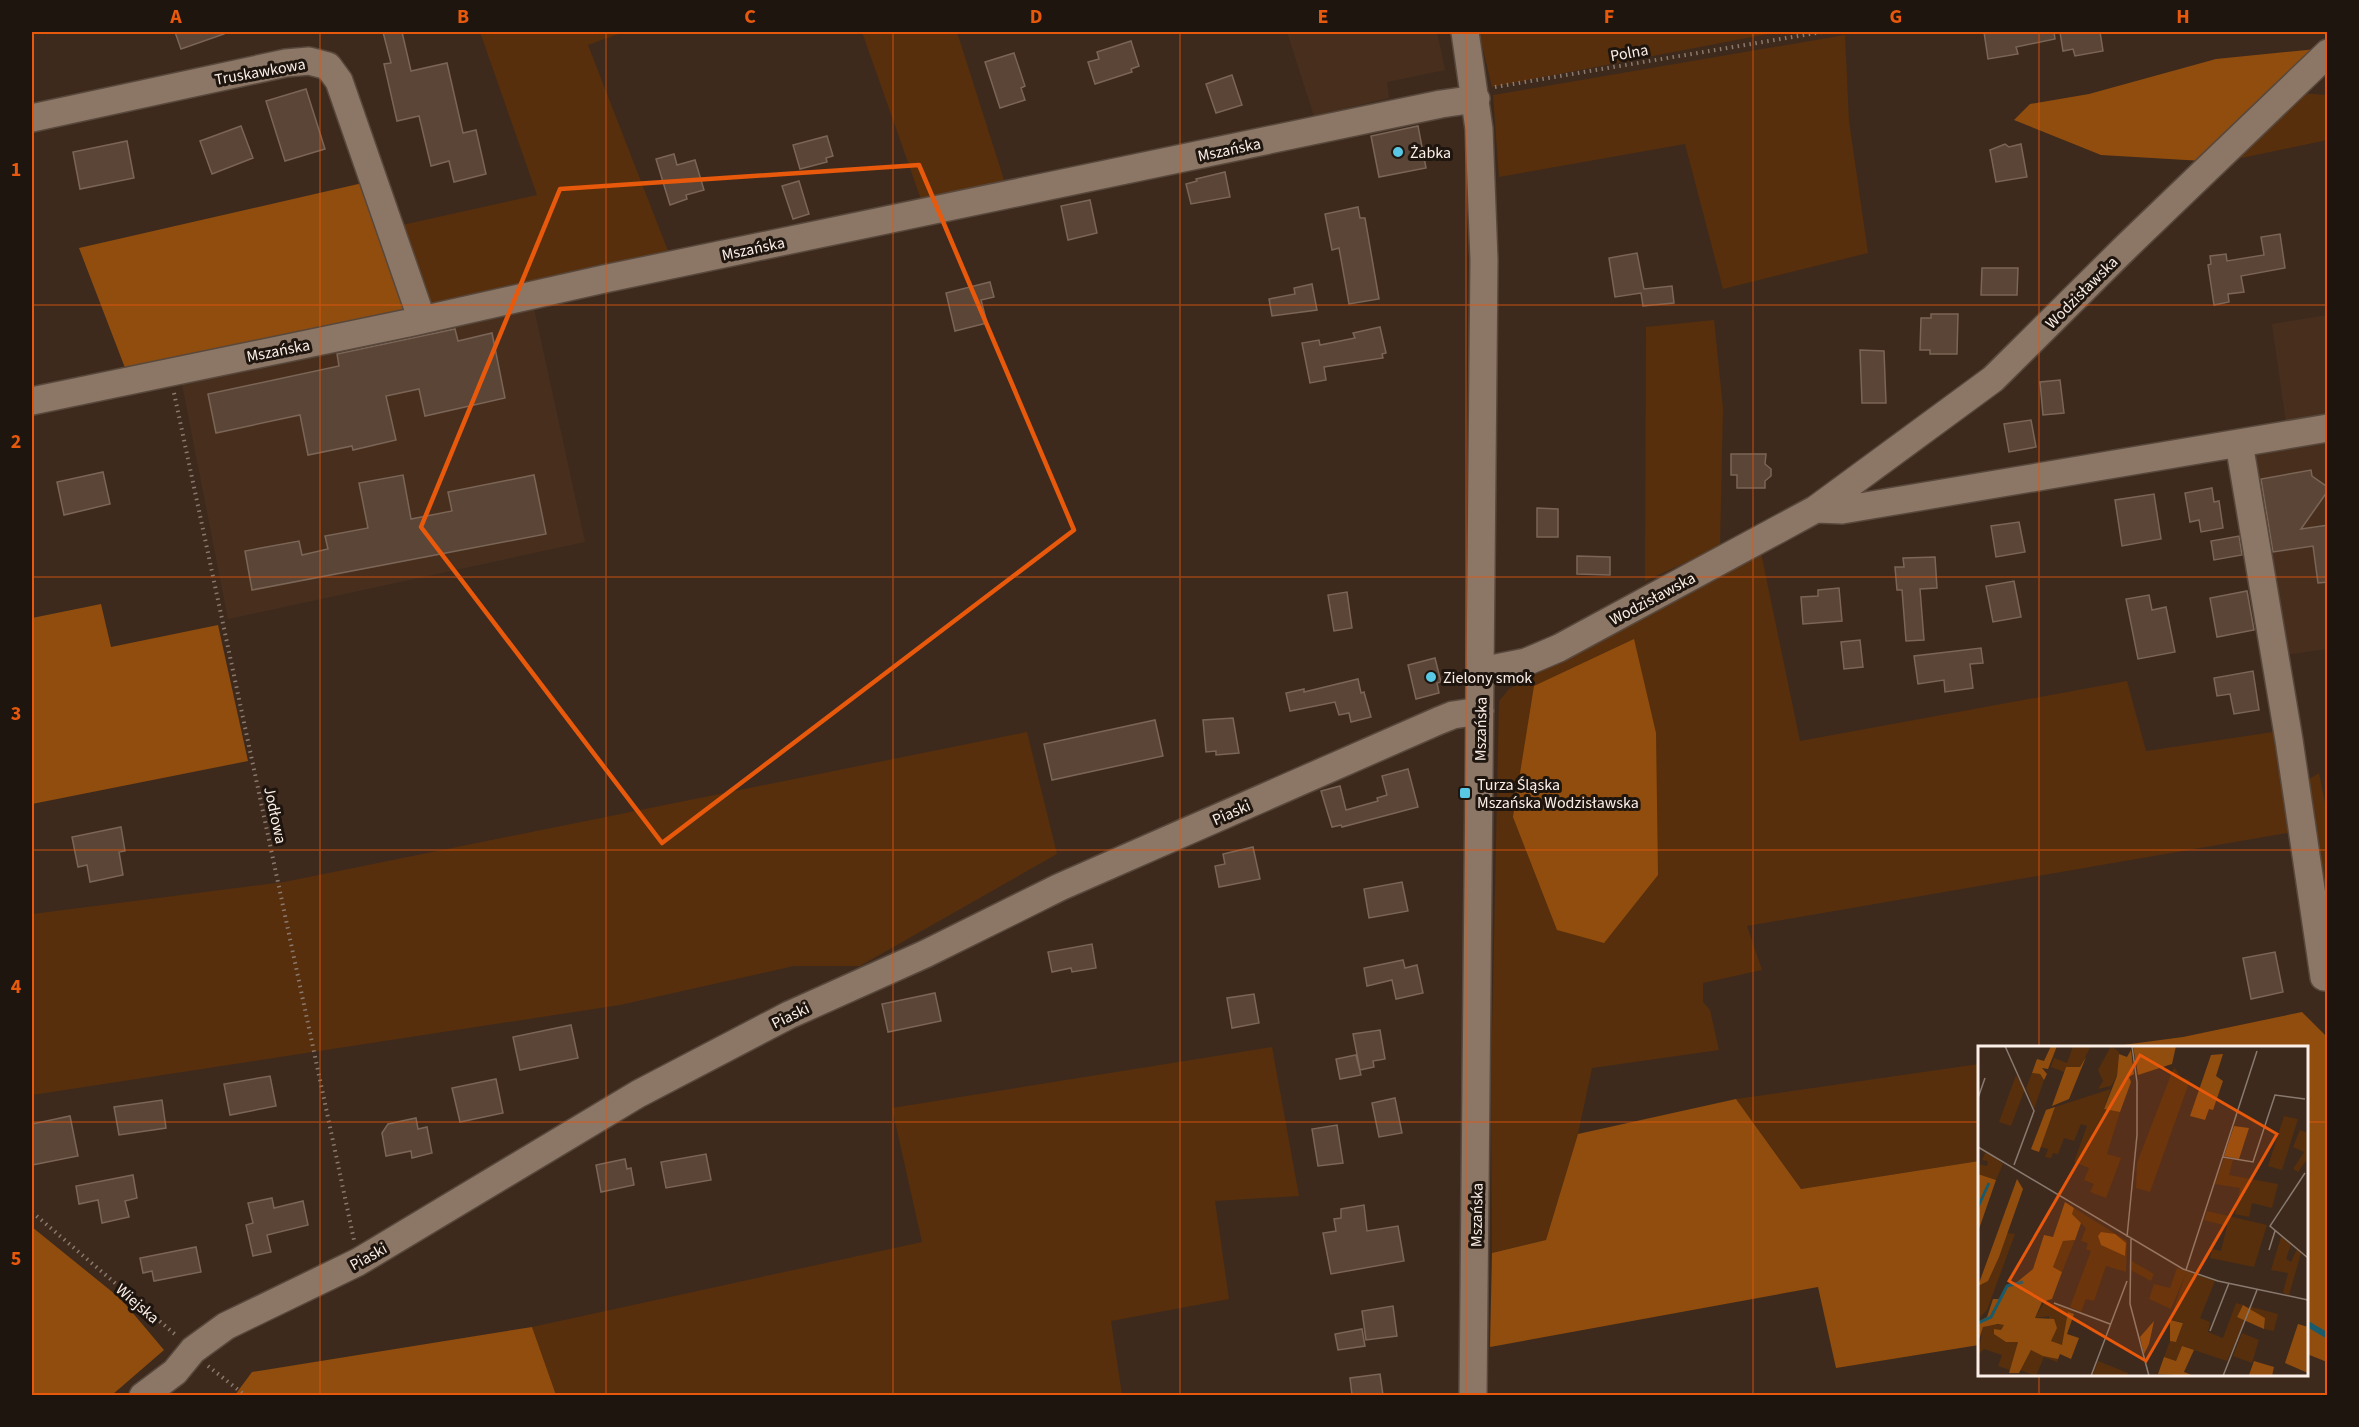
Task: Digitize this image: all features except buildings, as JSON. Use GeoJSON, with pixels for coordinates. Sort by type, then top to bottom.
{"type":"FeatureCollection","features":[{"type":"Feature","properties":{"kind":"street","name":"Mszańska"},"geometry":{"type":"LineString","coordinates":[[1465,32],[1475,95],[1484,260],[1473,1395]]}},
{"type":"Feature","properties":{"kind":"street","name":"Wodzisławska"},"geometry":{"type":"LineString","coordinates":[[1481,671],[1510,666],[1543,656],[1816,509],[1993,379],[2135,238],[2328,53]]}},
{"type":"Feature","properties":{"kind":"street","name":"Truskawkowa"},"geometry":{"type":"LineString","coordinates":[[32,118],[286,63],[309,61],[328,66],[339,81],[422,320]]}},
{"type":"Feature","properties":{"kind":"street","name":"Mszańska"},"geometry":{"type":"LineString","coordinates":[[32,401],[1430,107],[1475,95]]}},
{"type":"Feature","properties":{"kind":"street","name":"Wodzisławska"},"geometry":{"type":"LineString","coordinates":[[1816,509],[1842,510],[2328,428]]}},
{"type":"Feature","properties":{"kind":"street"},"geometry":{"type":"LineString","coordinates":[[2239,443],[2289,740],[2324,977]]}},
{"type":"Feature","properties":{"kind":"street","name":"Piaski"},"geometry":{"type":"LineString","coordinates":[[193,1350],[226,1326],[358,1262],[638,1094],[789,1015],[925,954],[1069,883],[1438,721],[1453,715],[1480,711]]}},
{"type":"Feature","properties":{"kind":"street"},"geometry":{"type":"LineString","coordinates":[[143,1395],[175,1372],[193,1350]]}},
{"type":"Feature","properties":{"kind":"path","name":"Polna"},"geometry":{"type":"LineString","coordinates":[[1475,95],[1822,32]]}},
{"type":"Feature","properties":{"kind":"path","name":"Jodłowa"},"geometry":{"type":"LineString","coordinates":[[169,372],[358,1262]]}},
{"type":"Feature","properties":{"kind":"path","name":"Wiejska"},"geometry":{"type":"LineString","coordinates":[[32,1212],[193,1350]]}},
{"type":"Feature","properties":{"kind":"path"},"geometry":{"type":"LineString","coordinates":[[193,1350],[205,1364],[246,1395]]}},
{"type":"Feature","properties":{"kind":"highlighted area"},"geometry":{"type":"Polygon","coordinates":[[[919,165],[1074,530],[662,843],[421,527],[560,189],[919,165]]]}},
{"type":"Feature","properties":{"kind":"shaded area"},"geometry":{"type":"Polygon","coordinates":[[[480,32],[624,32],[588,45],[670,256],[430,307],[402,225],[537,195],[480,32]]]}},
{"type":"Feature","properties":{"kind":"shaded area"},"geometry":{"type":"Polygon","coordinates":[[[862,32],[957,32],[1005,183],[922,202],[862,32]]]}},
{"type":"Feature","properties":{"kind":"shaded area"},"geometry":{"type":"Polygon","coordinates":[[[1287,32],[1437,32],[1445,70],[1387,82],[1389,98],[1314,116],[1287,32]]]}},
{"type":"Feature","properties":{"kind":"shaded area"},"geometry":{"type":"Polygon","coordinates":[[[1479,32],[1778,32],[1492,87],[1479,32]]]}},
{"type":"Feature","properties":{"kind":"shaded area"},"geometry":{"type":"Polygon","coordinates":[[[1845,35],[1849,121],[1868,253],[1723,289],[1685,144],[1499,177],[1493,95],[1845,35]]]}},
{"type":"Feature","properties":{"kind":"shaded area"},"geometry":{"type":"Polygon","coordinates":[[[2317,49],[2203,161],[2101,155],[2014,120],[2030,104],[2089,94],[2216,59],[2317,49]]]}},
{"type":"Feature","properties":{"kind":"shaded area"},"geometry":{"type":"Polygon","coordinates":[[[2301,93],[2327,95],[2327,140],[2232,160],[2301,93]]]}},
{"type":"Feature","properties":{"kind":"shaded area"},"geometry":{"type":"Polygon","coordinates":[[[367,182],[413,315],[127,373],[79,248],[367,182]]]}},
{"type":"Feature","properties":{"kind":"shaded area"},"geometry":{"type":"Polygon","coordinates":[[[531,295],[585,542],[228,619],[179,369],[531,295]]]}},
{"type":"Feature","properties":{"kind":"shaded area"},"geometry":{"type":"Polygon","coordinates":[[[2327,315],[2327,649],[2285,655],[2250,456],[2286,422],[2272,324],[2327,315]]]}},
{"type":"Feature","properties":{"kind":"shaded area"},"geometry":{"type":"Polygon","coordinates":[[[1714,320],[1723,408],[1720,547],[1645,581],[1646,327],[1714,320]]]}},
{"type":"Feature","properties":{"kind":"shaded area"},"geometry":{"type":"Polygon","coordinates":[[[1761,553],[1800,741],[2127,681],[2146,751],[2280,731],[2290,790],[2287,833],[1747,926],[1762,970],[1703,983],[1703,1002],[1710,1010],[1719,1050],[1592,1068],[1578,1134],[1546,1240],[1492,1253],[1491,1082],[1499,701],[1509,689],[1761,553]]]}},
{"type":"Feature","properties":{"kind":"shaded area"},"geometry":{"type":"Polygon","coordinates":[[[101,604],[111,647],[218,625],[248,761],[32,804],[32,618],[101,604]]]}},
{"type":"Feature","properties":{"kind":"shaded area"},"geometry":{"type":"Polygon","coordinates":[[[1634,639],[1656,733],[1658,875],[1604,943],[1557,930],[1513,817],[1534,686],[1634,639]]]}},
{"type":"Feature","properties":{"kind":"shaded area"},"geometry":{"type":"Polygon","coordinates":[[[1027,732],[1057,854],[860,966],[794,966],[620,1005],[32,1095],[32,914],[284,882],[1027,732]]]}},
{"type":"Feature","properties":{"kind":"shaded area"},"geometry":{"type":"Polygon","coordinates":[[[2319,773],[2327,813],[2327,948],[2303,783],[2319,773]]]}},
{"type":"Feature","properties":{"kind":"shaded area"},"geometry":{"type":"Polygon","coordinates":[[[2302,1012],[2327,1037],[2327,1362],[2308,1354],[2308,1046],[2116,1046],[2183,1037],[2302,1012]]]}},
{"type":"Feature","properties":{"kind":"shaded area"},"geometry":{"type":"Polygon","coordinates":[[[1272,1047],[1299,1196],[1215,1201],[1229,1299],[1111,1321],[1122,1395],[556,1395],[532,1327],[922,1242],[892,1108],[1272,1047]]]}},
{"type":"Feature","properties":{"kind":"shaded area"},"geometry":{"type":"Polygon","coordinates":[[[1978,1064],[1978,1161],[1801,1189],[1736,1099],[1978,1064]]]}},
{"type":"Feature","properties":{"kind":"shaded area"},"geometry":{"type":"Polygon","coordinates":[[[1736,1099],[1801,1189],[1978,1161],[1978,1345],[1836,1368],[1818,1287],[1490,1347],[1492,1253],[1546,1240],[1578,1134],[1736,1099]]]}},
{"type":"Feature","properties":{"kind":"shaded area"},"geometry":{"type":"Polygon","coordinates":[[[32,1227],[121,1299],[164,1350],[112,1395],[32,1395],[32,1227]]]}},
{"type":"Feature","properties":{"kind":"shaded area"},"geometry":{"type":"Polygon","coordinates":[[[532,1327],[556,1395],[235,1395],[252,1372],[532,1327]]]}},
{"type":"Feature","properties":{"kind":"waterway"},"geometry":{"type":"LineString","coordinates":[[2308,1324],[2328,1336]]}},
{"type":"Feature","properties":{"kind":"place","name":"Żabka"},"geometry":{"type":"Point","coordinates":[1398,152]}},
{"type":"Feature","properties":{"kind":"place","name":"Zielony smok"},"geometry":{"type":"Point","coordinates":[1431,677]}},
{"type":"Feature","properties":{"kind":"place","name":"Turza Śląska Mszańska Wodzisławska"},"geometry":{"type":"Point","coordinates":[1465,793]}}]}
